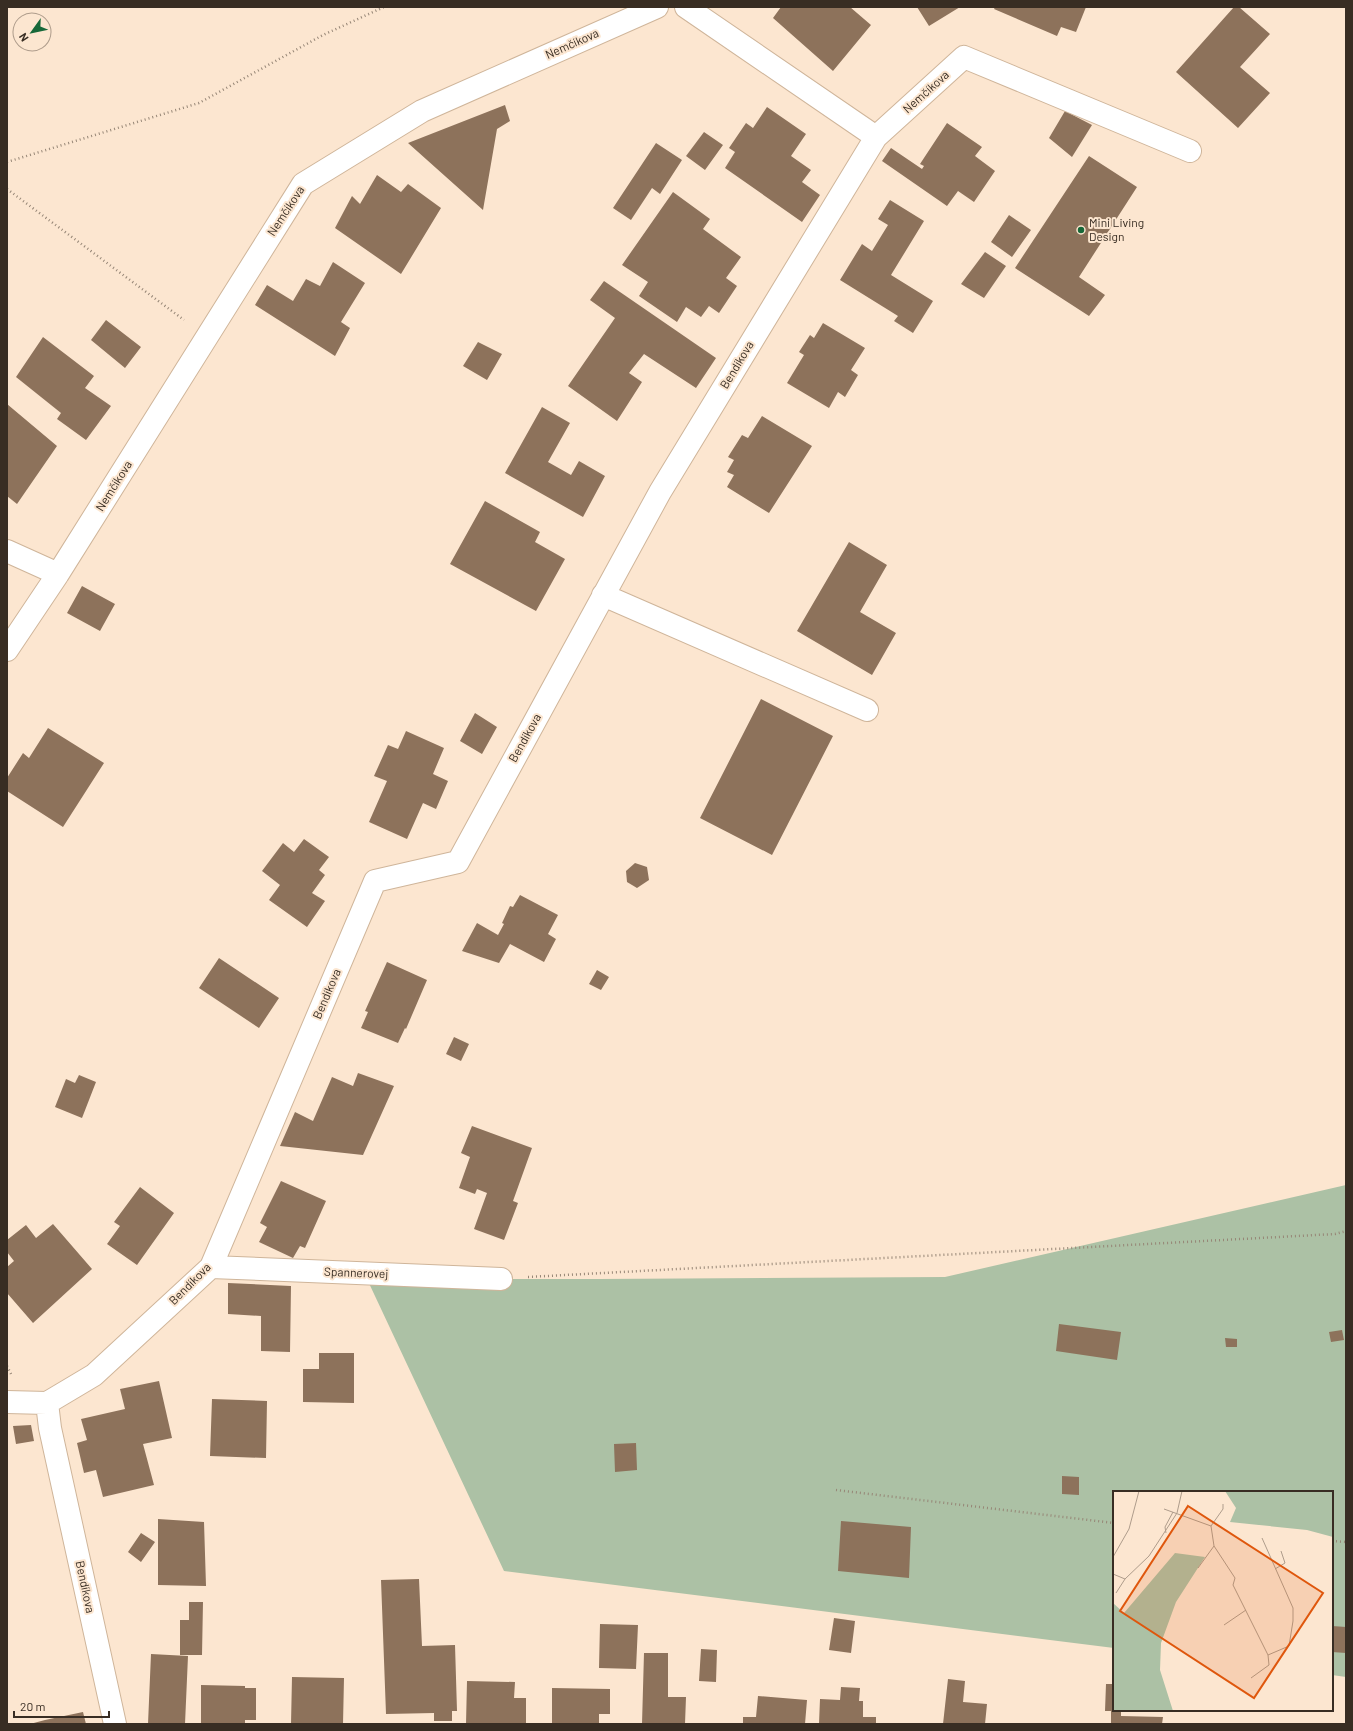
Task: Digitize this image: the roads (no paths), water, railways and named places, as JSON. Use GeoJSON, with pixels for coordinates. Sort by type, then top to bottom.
{"type":"FeatureCollection","features":[{"type":"Feature","properties":{"kind":"street","name":"Nemčíkova"},"geometry":{"type":"LineString","coordinates":[[7,650],[58,574],[303,184],[422,111],[657,7]]}},
{"type":"Feature","properties":{"kind":"street"},"geometry":{"type":"LineString","coordinates":[[686,7],[876,137]]}},
{"type":"Feature","properties":{"kind":"street","name":"Nemčíkova"},"geometry":{"type":"LineString","coordinates":[[876,137],[964,57],[1190,151]]}},
{"type":"Feature","properties":{"kind":"street","name":"Bendíkova"},"geometry":{"type":"LineString","coordinates":[[115,1724],[50,1428],[47,1403],[94,1375],[211,1266],[375,881],[458,862],[660,492],[876,137]]}},
{"type":"Feature","properties":{"kind":"street"},"geometry":{"type":"LineString","coordinates":[[7,551],[58,574]]}},
{"type":"Feature","properties":{"kind":"street"},"geometry":{"type":"LineString","coordinates":[[603,595],[867,710]]}},
{"type":"Feature","properties":{"kind":"street","name":"Spannerovej"},"geometry":{"type":"LineString","coordinates":[[211,1266],[501,1279]]}},
{"type":"Feature","properties":{"kind":"street"},"geometry":{"type":"LineString","coordinates":[[7,1402],[47,1403]]}},
{"type":"Feature","properties":{"kind":"place","name":"Mini Living Design"},"geometry":{"type":"Point","coordinates":[1081,230]}}]}
